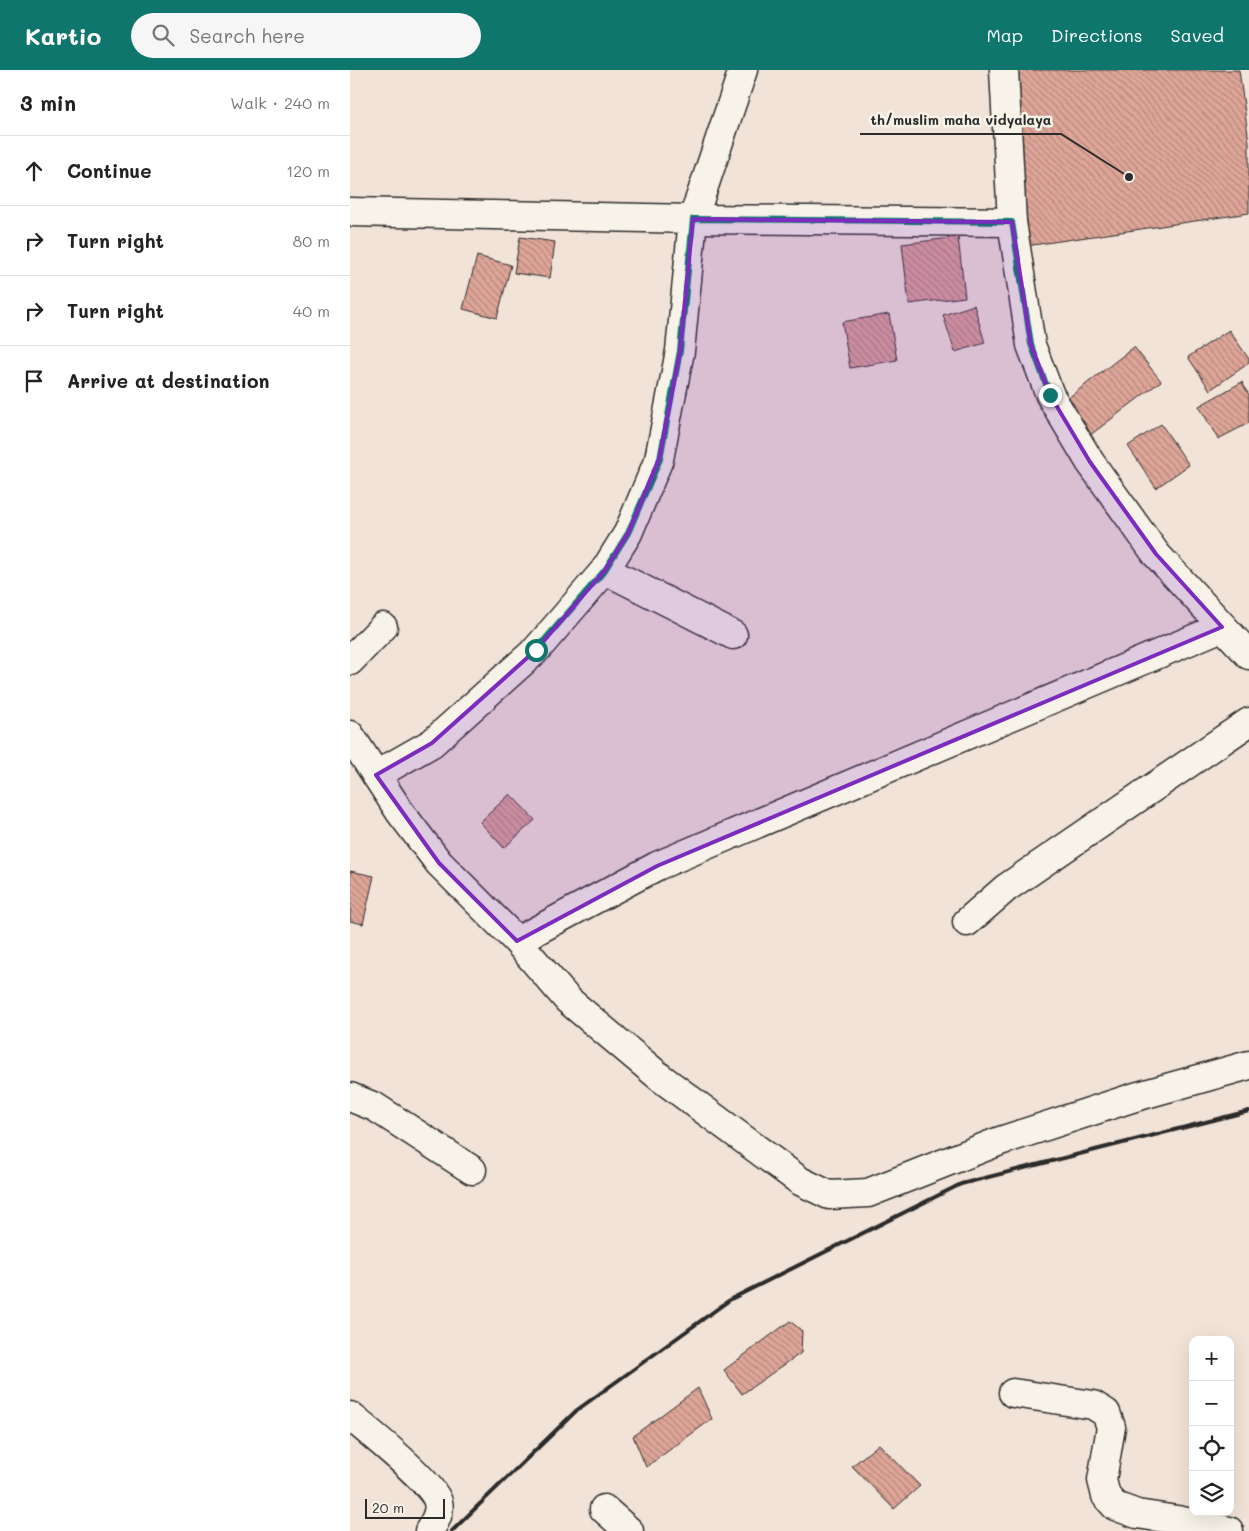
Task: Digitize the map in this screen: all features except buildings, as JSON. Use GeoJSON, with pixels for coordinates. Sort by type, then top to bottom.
{"type":"FeatureCollection","features":[{"type":"Feature","properties":{"kind":"street"},"geometry":{"type":"LineString","coordinates":[[376,774],[432,743],[536,650],[605,570],[628,533],[660,459],[680,351],[693,219],[743,70]]}},
{"type":"Feature","properties":{"kind":"street"},"geometry":{"type":"LineString","coordinates":[[1004,70],[1012,222],[1031,344],[1050,395],[1090,462],[1156,554],[1249,655]]}},
{"type":"Feature","properties":{"kind":"street"},"geometry":{"type":"LineString","coordinates":[[350,212],[693,219],[1012,222]]}},
{"type":"Feature","properties":{"kind":"street"},"geometry":{"type":"LineString","coordinates":[[605,570],[733,636]]}},
{"type":"Feature","properties":{"kind":"street"},"geometry":{"type":"LineString","coordinates":[[350,661],[383,627]]}},
{"type":"Feature","properties":{"kind":"street"},"geometry":{"type":"LineString","coordinates":[[517,941],[657,866],[1222,627]]}},
{"type":"Feature","properties":{"kind":"street"},"geometry":{"type":"LineString","coordinates":[[967,922],[1006,888],[1249,722]]}},
{"type":"Feature","properties":{"kind":"street"},"geometry":{"type":"LineString","coordinates":[[350,735],[400,812],[440,863],[517,941],[568,1000],[661,1078],[800,1181],[829,1195],[868,1193],[1000,1141],[1135,1097],[1249,1066]]}},
{"type":"Feature","properties":{"kind":"street"},"geometry":{"type":"LineString","coordinates":[[350,1097],[375,1107],[472,1170]]}},
{"type":"Feature","properties":{"kind":"street"},"geometry":{"type":"LineString","coordinates":[[1013,1393],[1093,1405],[1106,1413],[1111,1427],[1102,1480],[1106,1496],[1114,1506],[1137,1514],[1229,1531]]}},
{"type":"Feature","properties":{"kind":"street"},"geometry":{"type":"LineString","coordinates":[[350,1416],[421,1479],[434,1494],[439,1510],[437,1518],[429,1531]]}},
{"type":"Feature","properties":{"kind":"street"},"geometry":{"type":"LineString","coordinates":[[604,1509],[630,1531]]}},
{"type":"Feature","properties":{"kind":"highlighted area"},"geometry":{"type":"Polygon","coordinates":[[[693,219],[1012,222],[1031,345],[1050,395],[1090,462],[1156,554],[1222,627],[657,866],[517,941],[439,863],[376,775],[432,743],[536,650],[605,570],[628,533],[659,459],[680,351],[693,219]]]}},
{"type":"Feature","properties":{"kind":"railway"},"geometry":{"type":"LineString","coordinates":[[452,1531],[577,1410],[731,1299],[961,1184],[1249,1111]]}},
{"type":"Feature","properties":{"kind":"place","name":"th/muslim maha vidyalaya"},"geometry":{"type":"Point","coordinates":[1129,177]}},
{"type":"Feature","properties":{"kind":"route"},"geometry":{"type":"LineString","coordinates":[[536,650],[605,570],[628,533],[660,459],[680,351],[693,219],[1012,222],[1031,344],[1050,395]]}}]}
